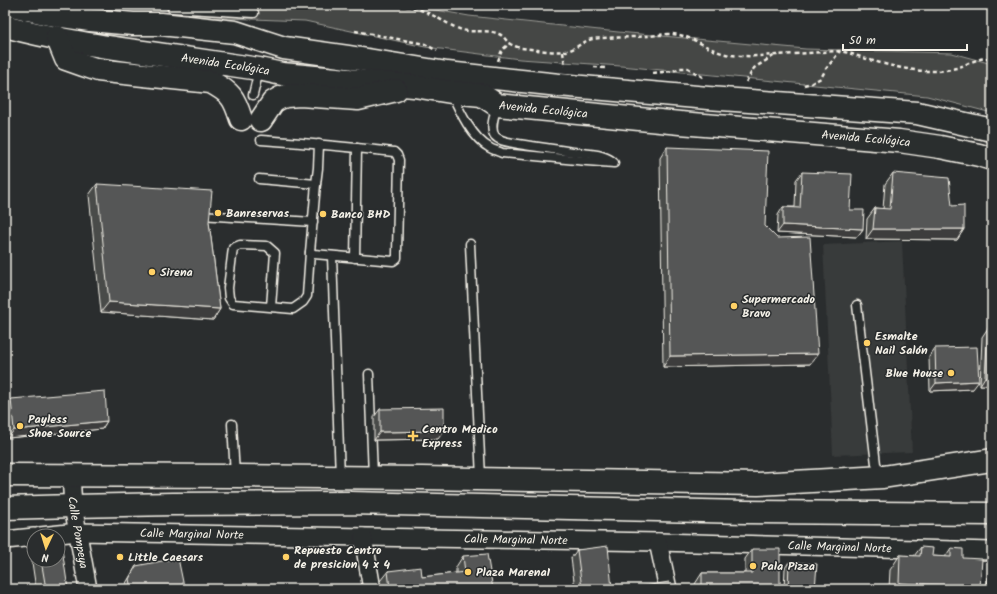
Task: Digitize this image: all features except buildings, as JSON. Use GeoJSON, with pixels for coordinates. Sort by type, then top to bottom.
{"type":"FeatureCollection","features":[{"type":"Feature","properties":{"kind":"main road","name":"Avenida Ecológica"},"geometry":{"type":"LineString","coordinates":[[12,5],[49,14],[133,24],[235,22],[284,48],[446,73],[559,85],[723,99],[917,113],[992,130]]}},
{"type":"Feature","properties":{"kind":"main road"},"geometry":{"type":"LineString","coordinates":[[133,24],[145,41],[169,49],[232,56],[241,59],[249,66],[259,69],[266,63],[276,62],[369,73],[381,73],[389,71],[398,65]]}},
{"type":"Feature","properties":{"kind":"main road","name":"Avenida Ecológica"},"geometry":{"type":"LineString","coordinates":[[5,26],[41,35],[103,46],[259,69],[282,74],[414,86],[450,92],[482,95],[497,105],[680,124],[899,141],[940,147],[992,159]]}},
{"type":"Feature","properties":{"kind":"main road"},"geometry":{"type":"LineString","coordinates":[[57,38],[66,58],[83,66],[98,70],[211,82],[229,94],[237,108],[254,126],[273,102],[286,96],[300,95],[358,99],[414,86]]}},
{"type":"Feature","properties":{"kind":"main road"},"geometry":{"type":"LineString","coordinates":[[5,475],[373,477],[758,484],[883,477],[988,463]]}},
{"type":"Feature","properties":{"kind":"main road"},"geometry":{"type":"LineString","coordinates":[[5,508],[172,504],[350,503],[746,512],[991,513]]}},
{"type":"Feature","properties":{"kind":"street","name":"Calle Pompeya"},"geometry":{"type":"LineString","coordinates":[[71,475],[73,506],[88,589]]}},
{"type":"Feature","properties":{"kind":"street","name":"Calle Marginal Norte"},"geometry":{"type":"LineString","coordinates":[[66,533],[78,532],[658,542],[992,550]]}},
{"type":"Feature","properties":{"kind":"street"},"geometry":{"type":"LineString","coordinates":[[363,537],[372,589]]}},
{"type":"Feature","properties":{"kind":"street"},"geometry":{"type":"LineString","coordinates":[[5,540],[26,538]]}},
{"type":"Feature","properties":{"kind":"street"},"geometry":{"type":"LineString","coordinates":[[658,542],[668,589]]}},
{"type":"Feature","properties":{"kind":"lane"},"geometry":{"type":"LineString","coordinates":[[172,8],[235,22],[254,13]]}},
{"type":"Feature","properties":{"kind":"lane"},"geometry":{"type":"LineString","coordinates":[[253,94],[259,69]]}},
{"type":"Feature","properties":{"kind":"lane"},"geometry":{"type":"LineString","coordinates":[[450,92],[474,134],[490,148],[508,154],[614,162],[608,158],[595,154],[501,140],[496,137],[493,132],[493,120],[497,105]]}},
{"type":"Feature","properties":{"kind":"lane"},"geometry":{"type":"LineString","coordinates":[[254,126],[319,144],[394,152],[397,155],[399,160],[397,258],[393,261],[332,256],[314,254],[310,252]]}},
{"type":"Feature","properties":{"kind":"lane"},"geometry":{"type":"LineString","coordinates":[[271,308],[275,253],[267,246],[240,245],[233,248],[228,288],[229,298],[233,304],[271,308],[293,309],[303,302],[307,296],[319,144]]}},
{"type":"Feature","properties":{"kind":"lane"},"geometry":{"type":"LineString","coordinates":[[355,258],[357,148]]}},
{"type":"Feature","properties":{"kind":"lane"},"geometry":{"type":"LineString","coordinates":[[258,178],[316,184]]}},
{"type":"Feature","properties":{"kind":"lane"},"geometry":{"type":"LineString","coordinates":[[197,223],[200,215],[313,222]]}},
{"type":"Feature","properties":{"kind":"lane"},"geometry":{"type":"LineString","coordinates":[[470,244],[481,479]]}},
{"type":"Feature","properties":{"kind":"lane"},"geometry":{"type":"LineString","coordinates":[[332,256],[340,477]]}},
{"type":"Feature","properties":{"kind":"lane"},"geometry":{"type":"LineString","coordinates":[[857,305],[876,464],[883,477]]}},
{"type":"Feature","properties":{"kind":"lane"},"geometry":{"type":"LineString","coordinates":[[369,374],[373,477]]}},
{"type":"Feature","properties":{"kind":"lane"},"geometry":{"type":"LineString","coordinates":[[232,424],[235,476]]}},
{"type":"Feature","properties":{"kind":"path"},"geometry":{"type":"LineString","coordinates":[[357,5],[403,6],[413,8],[464,30],[493,32],[499,34],[516,47],[563,52],[571,50],[590,40],[670,34],[685,36],[696,40],[708,48],[731,55],[752,56],[840,51],[898,67],[923,71],[937,71],[956,68],[984,58],[992,59]]}},
{"type":"Feature","properties":{"kind":"path"},"geometry":{"type":"LineString","coordinates":[[355,31],[425,44],[439,52]]}},
{"type":"Feature","properties":{"kind":"path"},"geometry":{"type":"LineString","coordinates":[[497,64],[502,50],[510,43]]}},
{"type":"Feature","properties":{"kind":"path"},"geometry":{"type":"LineString","coordinates":[[799,86],[812,83],[821,78],[840,51]]}},
{"type":"Feature","properties":{"kind":"path"},"geometry":{"type":"LineString","coordinates":[[561,72],[565,66],[563,52]]}},
{"type":"Feature","properties":{"kind":"path"},"geometry":{"type":"LineString","coordinates":[[742,85],[746,82],[754,68],[776,55]]}},
{"type":"Feature","properties":{"kind":"path"},"geometry":{"type":"LineString","coordinates":[[565,66],[572,66]]}},
{"type":"Feature","properties":{"kind":"path"},"geometry":{"type":"LineString","coordinates":[[594,67],[607,69]]}},
{"type":"Feature","properties":{"kind":"path"},"geometry":{"type":"LineString","coordinates":[[651,73],[688,68],[695,71],[703,78],[710,79]]}},
{"type":"Feature","properties":{"kind":"shaded area"},"geometry":{"type":"Polygon","coordinates":[[[84,5],[408,5],[469,16],[618,32],[806,49],[952,53],[992,64],[992,113],[927,96],[621,66],[520,59],[425,47],[305,21],[200,17],[108,11],[84,5]]]}},
{"type":"Feature","properties":{"kind":"shaded area"},"geometry":{"type":"Polygon","coordinates":[[[902,241],[912,452],[833,455],[823,245],[902,241]]]}},
{"type":"Feature","properties":{"kind":"place","name":"Banreservas"},"geometry":{"type":"Point","coordinates":[218,213]}},
{"type":"Feature","properties":{"kind":"place","name":"Banco BHD"},"geometry":{"type":"Point","coordinates":[323,214]}},
{"type":"Feature","properties":{"kind":"place","name":"Sirena"},"geometry":{"type":"Point","coordinates":[152,272]}},
{"type":"Feature","properties":{"kind":"place","name":"Supermercado Bravo"},"geometry":{"type":"Point","coordinates":[734,306]}},
{"type":"Feature","properties":{"kind":"place","name":"Esmalte Nail Salón"},"geometry":{"type":"Point","coordinates":[867,343]}},
{"type":"Feature","properties":{"kind":"place","name":"Blue House"},"geometry":{"type":"Point","coordinates":[951,373]}},
{"type":"Feature","properties":{"kind":"place","name":"Payless Shoe Source"},"geometry":{"type":"Point","coordinates":[20,426]}},
{"type":"Feature","properties":{"kind":"place","name":"Centro Medico Express"},"geometry":{"type":"Point","coordinates":[413,436]}},
{"type":"Feature","properties":{"kind":"place","name":"Little Caesars"},"geometry":{"type":"Point","coordinates":[120,557]}},
{"type":"Feature","properties":{"kind":"place","name":"Repuesto Centro de presicion 4 x 4"},"geometry":{"type":"Point","coordinates":[286,557]}},
{"type":"Feature","properties":{"kind":"place","name":"Pala Pizza"},"geometry":{"type":"Point","coordinates":[753,566]}},
{"type":"Feature","properties":{"kind":"place","name":"Plaza Marena1"},"geometry":{"type":"Point","coordinates":[468,572]}}]}
